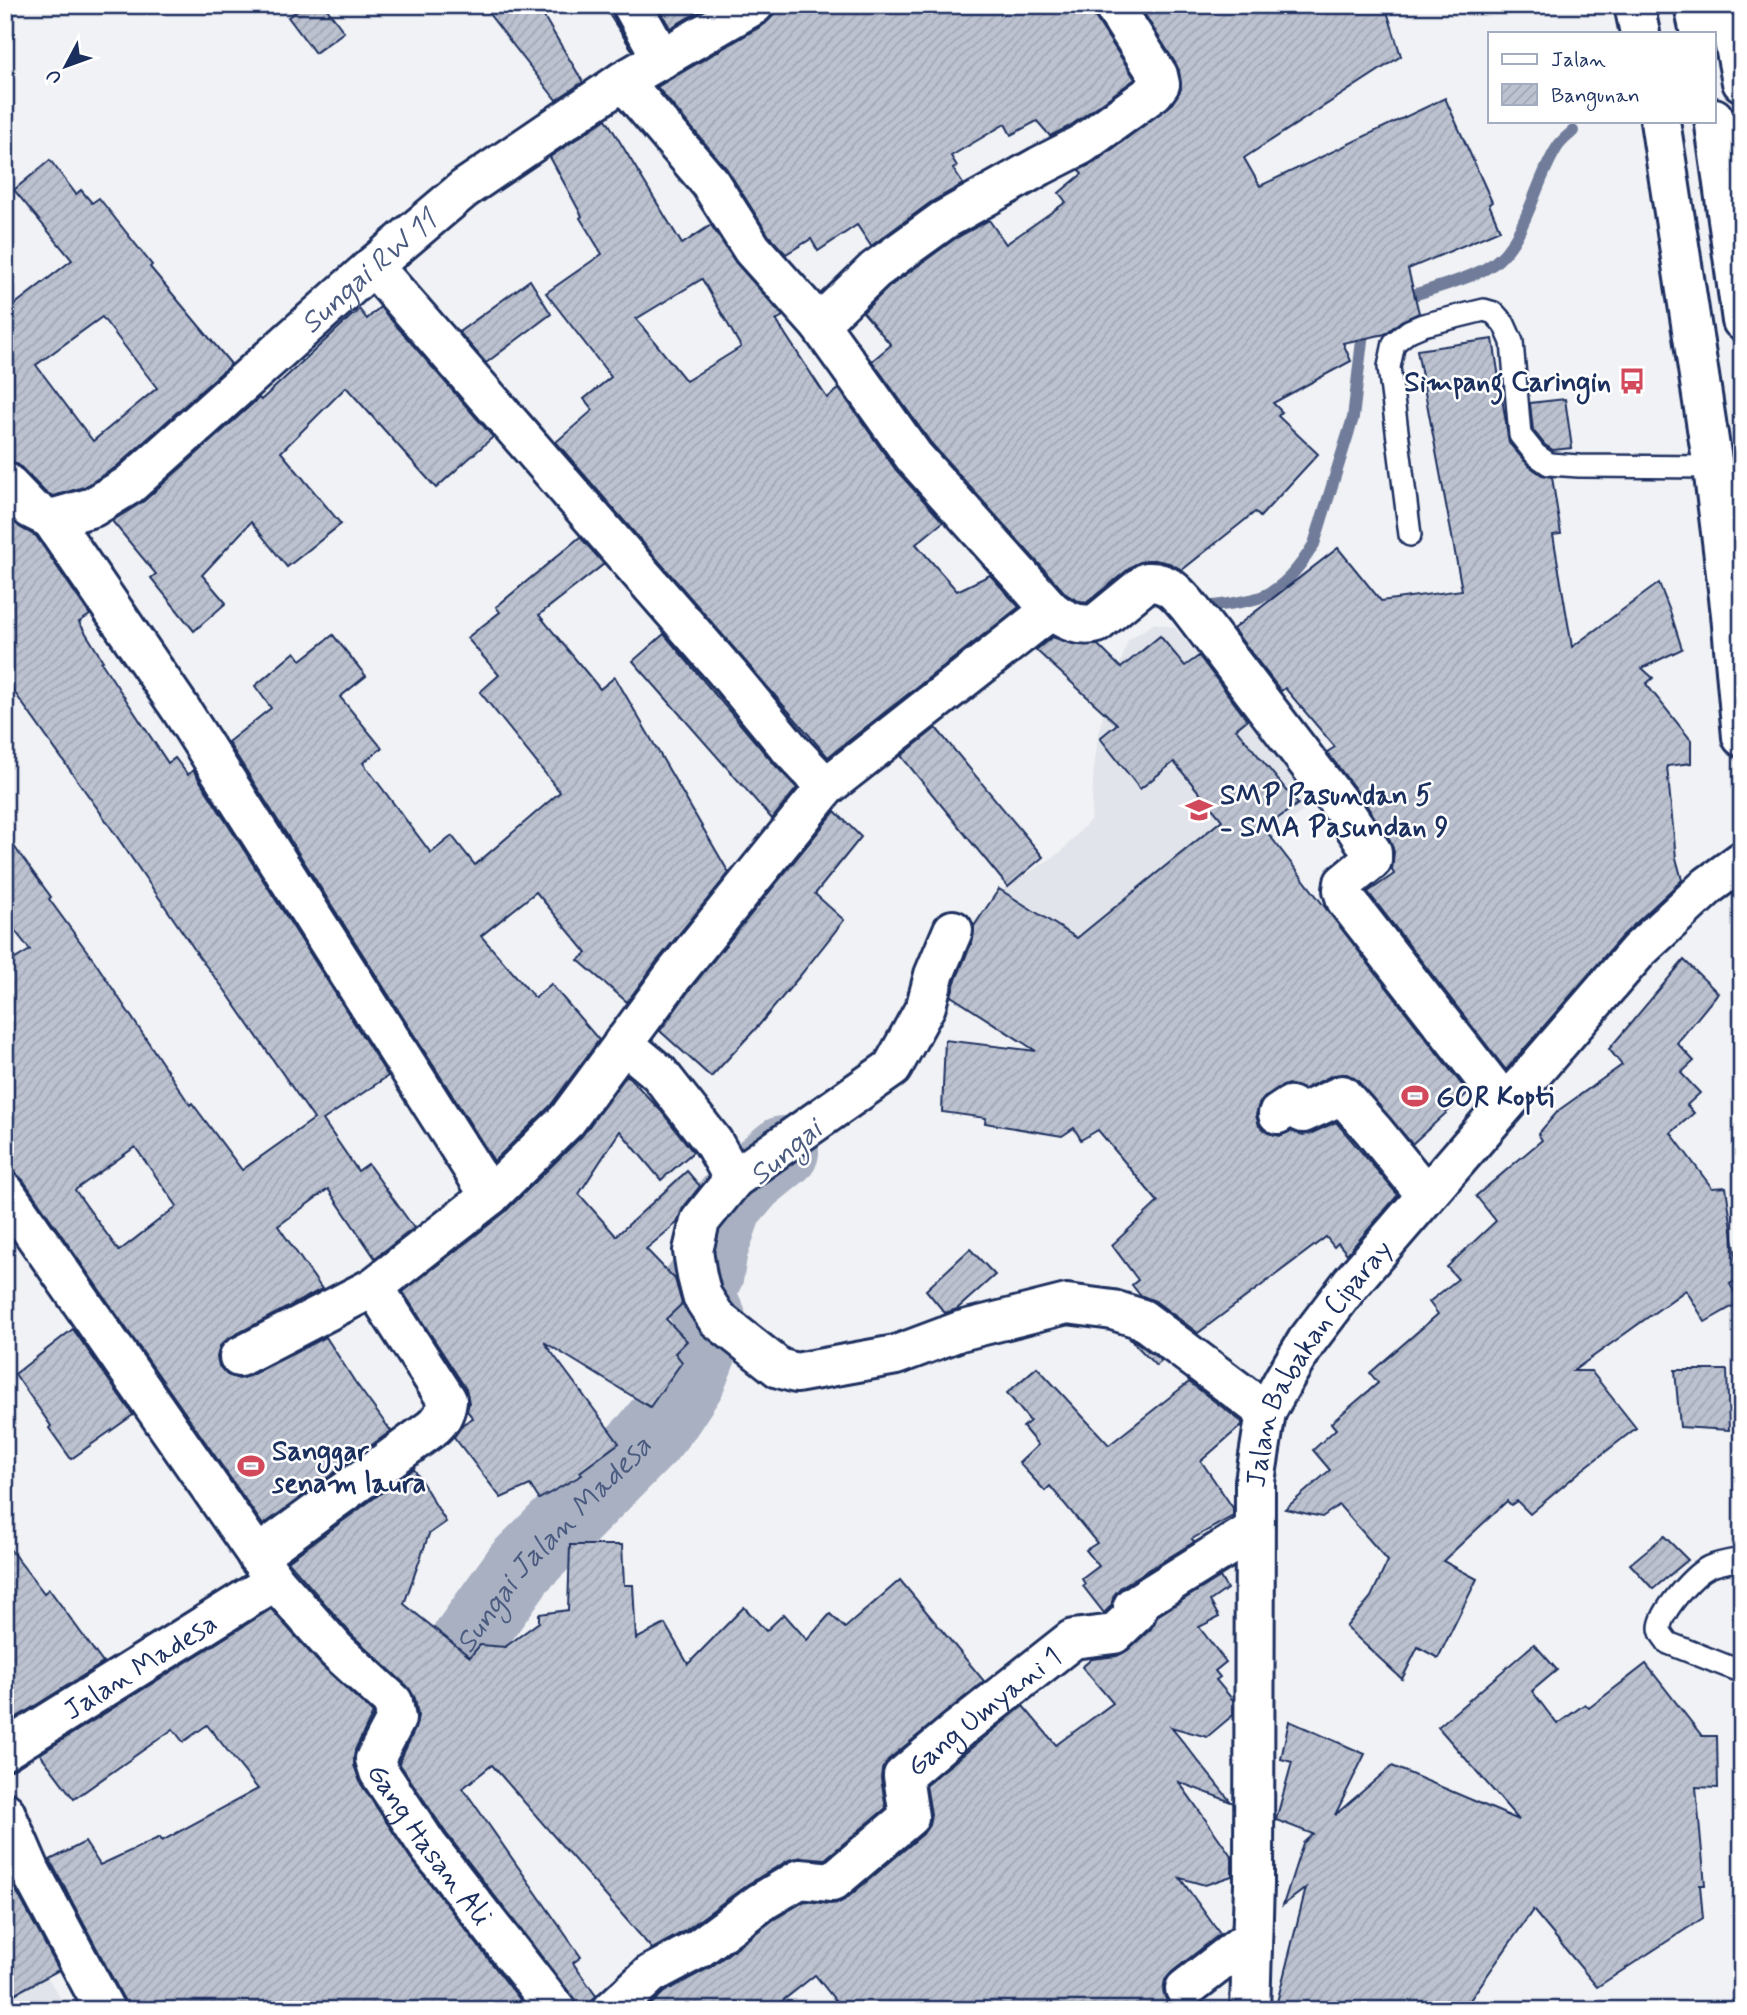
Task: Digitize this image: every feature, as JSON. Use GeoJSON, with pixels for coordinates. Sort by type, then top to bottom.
{"type":"FeatureCollection","features":[{"type":"Feature","properties":{"kind":"main road"},"geometry":{"type":"LineString","coordinates":[[632,5],[662,59]]}},
{"type":"Feature","properties":{"kind":"main road"},"geometry":{"type":"LineString","coordinates":[[51,519],[93,507],[129,485],[373,266],[464,189],[623,81],[754,5]]}},
{"type":"Feature","properties":{"kind":"main road"},"geometry":{"type":"LineString","coordinates":[[819,324],[875,270],[944,220],[1082,145],[1154,92],[1160,83],[1158,75],[1112,5]]}},
{"type":"Feature","properties":{"kind":"main road"},"geometry":{"type":"LineString","coordinates":[[1634,5],[1640,32]]}},
{"type":"Feature","properties":{"kind":"main road"},"geometry":{"type":"LineString","coordinates":[[1694,5],[1700,32]]}},
{"type":"Feature","properties":{"kind":"main road"},"geometry":{"type":"LineString","coordinates":[[1727,5],[1742,82]]}},
{"type":"Feature","properties":{"kind":"main road"},"geometry":{"type":"LineString","coordinates":[[623,81],[710,183],[752,249],[819,324],[914,457],[1051,610],[1068,620],[1090,625],[1097,623],[1147,582],[1164,583],[1173,589],[1307,761],[1372,852],[1372,860],[1344,883],[1346,900],[1505,1104]]}},
{"type":"Feature","properties":{"kind":"main road"},"geometry":{"type":"LineString","coordinates":[[1660,122],[1713,467],[1731,614],[1742,737]]}},
{"type":"Feature","properties":{"kind":"main road"},"geometry":{"type":"LineString","coordinates":[[1715,122],[1742,321]]}},
{"type":"Feature","properties":{"kind":"main road"},"geometry":{"type":"LineString","coordinates":[[373,266],[730,676],[791,750],[826,787]]}},
{"type":"Feature","properties":{"kind":"main road"},"geometry":{"type":"LineString","coordinates":[[5,482],[31,509],[51,519],[180,708],[490,1196]]}},
{"type":"Feature","properties":{"kind":"main road"},"geometry":{"type":"LineString","coordinates":[[239,1357],[374,1287],[490,1196],[567,1120],[674,975],[826,787],[1051,610]]}},
{"type":"Feature","properties":{"kind":"main road","name":"Jalan Babakan Ciparay"},"geometry":{"type":"LineString","coordinates":[[1250,2010],[1255,1481],[1266,1412],[1284,1378],[1350,1283],[1426,1195],[1651,937],[1709,885],[1742,861]]}},
{"type":"Feature","properties":{"kind":"main road"},"geometry":{"type":"LineString","coordinates":[[953,930],[934,975],[926,1006],[892,1068],[734,1179],[700,1221],[694,1251],[702,1296],[717,1319],[779,1368],[796,1373],[896,1355],[960,1331],[1067,1304],[1113,1310],[1142,1319],[1266,1412]]}},
{"type":"Feature","properties":{"kind":"main road"},"geometry":{"type":"LineString","coordinates":[[623,1043],[659,1073],[713,1142],[734,1179]]}},
{"type":"Feature","properties":{"kind":"main road"},"geometry":{"type":"LineString","coordinates":[[1278,1114],[1290,1107],[1303,1113],[1342,1095],[1426,1195]]}},
{"type":"Feature","properties":{"kind":"main road","name":"Gang Hasan Ali"},"geometry":{"type":"LineString","coordinates":[[5,1192],[266,1568],[336,1650],[393,1702],[396,1719],[375,1759],[379,1772],[428,1846],[556,2010]]}},
{"type":"Feature","properties":{"kind":"main road","name":"Jalan Madesa"},"geometry":{"type":"LineString","coordinates":[[5,1750],[266,1568],[440,1421],[446,1411],[447,1400],[374,1287]]}},
{"type":"Feature","properties":{"kind":"main road","name":"Gang Umyani 1"},"geometry":{"type":"LineString","coordinates":[[612,2010],[650,1974],[698,1949],[780,1890],[800,1879],[832,1882],[909,1817],[903,1776],[955,1732],[1073,1639],[1114,1634],[1136,1613],[1133,1606],[1254,1530]]}},
{"type":"Feature","properties":{"kind":"main road"},"geometry":{"type":"LineString","coordinates":[[5,1812],[32,1872],[105,2010]]}},
{"type":"Feature","properties":{"kind":"main road"},"geometry":{"type":"LineString","coordinates":[[1185,1989],[1252,1937]]}},
{"type":"Feature","properties":{"kind":"lane"},"geometry":{"type":"LineString","coordinates":[[1410,535],[1389,367],[1394,343],[1409,331],[1423,325],[1484,310],[1494,313],[1504,324],[1512,342],[1520,435],[1536,455],[1549,464],[1713,467]]}},
{"type":"Feature","properties":{"kind":"lane"},"geometry":{"type":"LineString","coordinates":[[1742,1559],[1711,1566],[1698,1573],[1674,1602],[1660,1626],[1668,1643],[1742,1672]]}},
{"type":"Feature","properties":{"kind":"shaded area","name":"SMP Pasundan 5 - SMA Pasundan 9"},"geometry":{"type":"Polygon","coordinates":[[[1155,623],[1175,628],[1319,801],[1282,826],[1249,858],[1083,994],[981,971],[951,950],[999,892],[1061,852],[1091,819],[1099,729],[1128,640],[1155,623]]]}},
{"type":"Feature","properties":{"kind":"shaded area"},"geometry":{"type":"Polygon","coordinates":[[[5,1889],[31,1952],[68,2010],[5,2010],[5,1889]]]}},
{"type":"Feature","properties":{"kind":"building"},"geometry":{"type":"Polygon","coordinates":[[[306,5],[324,5],[344,32],[315,53],[288,17],[306,5]]]}},
{"type":"Feature","properties":{"kind":"building"},"geometry":{"type":"Polygon","coordinates":[[[482,5],[537,5],[583,82],[556,100],[482,5]]]}},
{"type":"Feature","properties":{"kind":"building"},"geometry":{"type":"Polygon","coordinates":[[[603,5],[610,5],[613,16],[632,50],[603,5]]]}},
{"type":"Feature","properties":{"kind":"building"},"geometry":{"type":"Polygon","coordinates":[[[657,5],[710,5],[670,28],[657,5]]]}},
{"type":"Feature","properties":{"kind":"building"},"geometry":{"type":"Polygon","coordinates":[[[776,5],[1091,5],[1095,17],[1135,79],[1070,126],[1050,136],[1037,121],[1011,135],[1005,124],[951,156],[957,166],[953,169],[963,184],[931,202],[871,246],[857,225],[818,251],[811,239],[786,254],[769,236],[727,169],[657,87],[765,24],[773,16],[776,5]]]}},
{"type":"Feature","properties":{"kind":"building"},"geometry":{"type":"Polygon","coordinates":[[[1139,5],[1385,5],[1401,56],[1244,158],[1260,186],[1445,98],[1492,202],[1489,204],[1500,230],[1408,269],[1419,313],[1401,321],[1385,334],[1343,343],[1351,361],[1273,403],[1282,412],[1278,416],[1318,454],[1260,517],[1255,512],[1182,570],[1169,563],[1147,560],[1134,565],[1086,603],[1066,594],[931,443],[872,361],[891,345],[863,312],[889,287],[956,238],[989,220],[1006,244],[1066,202],[1059,193],[1082,174],[1079,170],[1094,163],[1171,105],[1181,89],[1179,70],[1139,5]]]}},
{"type":"Feature","properties":{"kind":"building"},"geometry":{"type":"Polygon","coordinates":[[[606,119],[682,244],[711,225],[736,263],[783,316],[776,320],[827,398],[839,389],[896,470],[943,522],[916,544],[957,591],[990,575],[1019,607],[828,757],[556,442],[593,410],[584,399],[611,377],[546,293],[602,254],[580,218],[582,216],[550,157],[606,119]],[[702,279],[636,319],[686,381],[741,347],[702,279]]]}},
{"type":"Feature","properties":{"kind":"building"},"geometry":{"type":"Polygon","coordinates":[[[50,160],[76,194],[81,190],[92,203],[99,198],[152,265],[150,267],[231,364],[116,467],[84,487],[53,496],[44,491],[20,466],[12,461],[5,461],[5,312],[72,260],[14,190],[50,160]],[[102,317],[36,365],[93,441],[157,388],[102,317]]]}},
{"type":"Feature","properties":{"kind":"building"},"geometry":{"type":"Polygon","coordinates":[[[530,280],[551,314],[486,363],[459,332],[530,280]]]}},
{"type":"Feature","properties":{"kind":"building"},"geometry":{"type":"Polygon","coordinates":[[[380,307],[493,437],[436,488],[346,387],[281,452],[341,524],[287,567],[251,522],[202,575],[226,603],[194,631],[151,578],[156,574],[112,521],[144,501],[259,398],[261,400],[359,309],[367,319],[380,307]]]}},
{"type":"Feature","properties":{"kind":"building"},"geometry":{"type":"Polygon","coordinates":[[[1493,339],[1509,443],[1529,466],[1542,475],[1552,477],[1561,534],[1553,535],[1572,647],[1659,583],[1682,649],[1642,668],[1653,678],[1646,684],[1691,740],[1691,763],[1667,766],[1676,858],[1682,880],[1621,937],[1506,1070],[1368,892],[1394,874],[1394,852],[1390,840],[1327,752],[1335,747],[1285,688],[1281,691],[1233,629],[1338,548],[1381,601],[1462,590],[1417,350],[1493,339]]]}},
{"type":"Feature","properties":{"kind":"building"},"geometry":{"type":"Polygon","coordinates":[[[1565,399],[1572,448],[1553,450],[1545,445],[1533,430],[1530,403],[1565,399]]]}},
{"type":"Feature","properties":{"kind":"building"},"geometry":{"type":"Polygon","coordinates":[[[5,514],[21,528],[36,536],[90,615],[79,622],[103,661],[101,662],[168,763],[175,758],[188,775],[193,770],[388,1076],[323,1120],[358,1171],[368,1164],[414,1228],[375,1258],[328,1189],[278,1226],[322,1289],[229,1338],[220,1346],[217,1357],[219,1366],[227,1375],[239,1379],[326,1337],[391,1431],[263,1525],[23,1180],[15,1173],[5,1170],[5,965],[30,950],[5,918],[5,834],[51,897],[49,899],[95,962],[190,1105],[192,1103],[242,1170],[314,1119],[5,679],[5,514]],[[135,1147],[75,1190],[119,1251],[177,1206],[135,1147]]]}},
{"type":"Feature","properties":{"kind":"building"},"geometry":{"type":"Polygon","coordinates":[[[580,537],[604,564],[539,615],[600,689],[615,677],[729,873],[627,1002],[578,960],[587,953],[536,892],[481,936],[535,998],[551,984],[599,1040],[550,1106],[494,1161],[228,742],[271,708],[255,686],[295,652],[301,660],[333,635],[366,676],[340,697],[382,748],[363,763],[431,853],[452,836],[475,865],[560,792],[480,692],[499,675],[467,638],[500,612],[496,607],[580,537]]]}},
{"type":"Feature","properties":{"kind":"building"},"geometry":{"type":"Polygon","coordinates":[[[664,634],[797,788],[772,819],[633,661],[664,634]]]}},
{"type":"Feature","properties":{"kind":"building"},"geometry":{"type":"Polygon","coordinates":[[[1160,636],[1185,666],[1199,656],[1247,720],[1236,729],[1298,804],[1264,828],[1468,1093],[1412,1144],[1358,1081],[1347,1074],[1333,1075],[1304,1089],[1288,1084],[1266,1096],[1259,1104],[1256,1115],[1259,1126],[1268,1133],[1280,1136],[1291,1131],[1303,1135],[1336,1122],[1398,1195],[1347,1254],[1338,1243],[1334,1247],[1326,1237],[1198,1333],[1155,1301],[1140,1295],[1132,1285],[1138,1280],[1112,1245],[1158,1202],[1098,1130],[1081,1140],[1074,1128],[1062,1136],[985,1123],[986,1118],[942,1112],[945,1040],[1036,1051],[951,996],[973,939],[974,926],[999,889],[1077,938],[1222,820],[1174,762],[1140,789],[1100,738],[1117,724],[1036,650],[1052,637],[1076,645],[1098,645],[1121,668],[1160,636]]]}},
{"type":"Feature","properties":{"kind":"building"},"geometry":{"type":"Polygon","coordinates":[[[936,728],[1043,857],[1008,887],[901,756],[936,728]]]}},
{"type":"Feature","properties":{"kind":"building"},"geometry":{"type":"Polygon","coordinates":[[[835,811],[861,837],[815,894],[844,920],[760,1024],[711,1077],[660,1031],[691,988],[835,811]]]}},
{"type":"Feature","properties":{"kind":"building"},"geometry":{"type":"Polygon","coordinates":[[[1684,960],[1718,993],[1677,1043],[1694,1061],[1681,1073],[1700,1093],[1687,1105],[1694,1113],[1671,1133],[1712,1188],[1726,1187],[1739,1279],[1730,1284],[1740,1302],[1705,1322],[1686,1290],[1573,1371],[1591,1371],[1636,1428],[1530,1514],[1517,1501],[1511,1505],[1507,1501],[1443,1561],[1477,1579],[1438,1658],[1418,1647],[1402,1679],[1346,1627],[1371,1597],[1388,1561],[1339,1505],[1322,1517],[1285,1509],[1330,1470],[1313,1450],[1336,1429],[1331,1423],[1378,1383],[1370,1373],[1438,1314],[1429,1302],[1458,1279],[1447,1267],[1496,1221],[1476,1196],[1542,1140],[1538,1134],[1559,1110],[1622,1065],[1609,1049],[1684,960]]]}},
{"type":"Feature","properties":{"kind":"building"},"geometry":{"type":"Polygon","coordinates":[[[627,1075],[661,1111],[693,1152],[661,1180],[620,1131],[579,1194],[616,1236],[687,1171],[700,1186],[683,1208],[677,1223],[646,1249],[675,1279],[682,1304],[666,1319],[687,1341],[675,1353],[682,1362],[650,1407],[544,1342],[619,1443],[580,1472],[582,1475],[539,1499],[530,1485],[501,1498],[454,1437],[463,1424],[473,1418],[467,1411],[469,1403],[466,1389],[403,1292],[505,1212],[582,1136],[627,1075]]]}},
{"type":"Feature","properties":{"kind":"building"},"geometry":{"type":"Polygon","coordinates":[[[970,1249],[995,1275],[957,1309],[945,1313],[926,1290],[970,1249]]]}},
{"type":"Feature","properties":{"kind":"building"},"geometry":{"type":"Polygon","coordinates":[[[73,1329],[133,1415],[71,1459],[15,1374],[73,1329]]]}},
{"type":"Feature","properties":{"kind":"building"},"geometry":{"type":"Polygon","coordinates":[[[1129,1338],[1132,1339],[1162,1361],[1156,1366],[1129,1338]]]}},
{"type":"Feature","properties":{"kind":"building"},"geometry":{"type":"Polygon","coordinates":[[[1037,1367],[1109,1445],[1189,1382],[1242,1422],[1242,1425],[1201,1461],[1233,1508],[1233,1516],[1192,1539],[1194,1542],[1121,1587],[1104,1613],[1083,1586],[1085,1584],[1082,1579],[1099,1566],[1086,1550],[1097,1543],[1050,1486],[1045,1491],[1019,1463],[1038,1445],[1023,1427],[1030,1421],[1007,1393],[1037,1367]]]}},
{"type":"Feature","properties":{"kind":"building"},"geometry":{"type":"Polygon","coordinates":[[[1675,1370],[1727,1370],[1729,1430],[1680,1427],[1675,1370]]]}},
{"type":"Feature","properties":{"kind":"building"},"geometry":{"type":"Polygon","coordinates":[[[414,1469],[446,1522],[429,1534],[404,1604],[470,1657],[480,1645],[505,1647],[539,1622],[539,1614],[568,1610],[570,1545],[622,1545],[624,1585],[633,1585],[636,1639],[665,1624],[688,1664],[744,1607],[766,1631],[784,1614],[807,1640],[830,1614],[845,1628],[900,1580],[984,1681],[888,1760],[882,1769],[881,1779],[886,1808],[825,1859],[802,1857],[789,1860],[748,1884],[686,1930],[652,1949],[492,1765],[463,1788],[581,1957],[573,1963],[596,1996],[591,2003],[591,2010],[577,2010],[573,1997],[446,1833],[399,1763],[418,1716],[415,1698],[408,1687],[352,1635],[288,1561],[414,1469]]]}},
{"type":"Feature","properties":{"kind":"building"},"geometry":{"type":"Polygon","coordinates":[[[1664,1536],[1688,1560],[1653,1589],[1630,1564],[1664,1536]]]}},
{"type":"Feature","properties":{"kind":"building"},"geometry":{"type":"Polygon","coordinates":[[[5,1543],[44,1593],[49,1589],[103,1663],[14,1719],[5,1706],[5,1543]]]}},
{"type":"Feature","properties":{"kind":"building"},"geometry":{"type":"Polygon","coordinates":[[[1220,1577],[1227,1589],[1210,1601],[1219,1617],[1199,1627],[1226,1662],[1215,1671],[1220,1677],[1216,1680],[1233,1700],[1233,1715],[1207,1737],[1171,1727],[1231,1802],[1179,1782],[1232,1857],[1232,1876],[1205,1885],[1180,1878],[1220,1934],[1165,1980],[1163,1991],[1167,2002],[1180,2010],[843,2010],[815,1975],[771,2010],[645,2010],[664,1992],[711,1967],[773,1920],[805,1901],[830,1904],[846,1899],[923,1834],[929,1825],[931,1814],[926,1785],[1023,1706],[1056,1745],[1113,1703],[1082,1667],[1092,1659],[1117,1656],[1128,1650],[1151,1629],[1157,1616],[1220,1577]]]}},
{"type":"Feature","properties":{"kind":"building"},"geometry":{"type":"Polygon","coordinates":[[[271,1609],[320,1664],[373,1713],[355,1750],[354,1765],[361,1784],[411,1859],[528,2010],[127,2010],[50,1860],[85,1842],[100,1865],[160,1837],[162,1841],[258,1789],[207,1725],[183,1742],[173,1729],[74,1799],[40,1754],[271,1609]]]}},
{"type":"Feature","properties":{"kind":"building"},"geometry":{"type":"Polygon","coordinates":[[[1534,1644],[1557,1670],[1532,1691],[1557,1724],[1585,1704],[1589,1708],[1646,1664],[1702,1736],[1717,1736],[1718,1788],[1696,1787],[1705,1885],[1700,1885],[1703,1918],[1597,1987],[1533,1910],[1463,2010],[1275,2010],[1306,1888],[1283,1905],[1303,1843],[1313,1834],[1276,1820],[1292,1762],[1281,1759],[1289,1721],[1365,1754],[1335,1815],[1392,1766],[1519,1820],[1438,1727],[1534,1644]]]}},
{"type":"Feature","properties":{"kind":"building"},"geometry":{"type":"Polygon","coordinates":[[[11,1881],[59,1970],[5,1999],[5,1884],[11,1881]]]}},
{"type":"Feature","properties":{"kind":"waterway"},"geometry":{"type":"LineString","coordinates":[[1401,299],[1473,275],[1493,264],[1504,254],[1522,226],[1550,160],[1560,144],[1573,131]]}},
{"type":"Feature","properties":{"kind":"waterway"},"geometry":{"type":"LineString","coordinates":[[1196,608],[1245,601],[1270,593],[1292,575],[1314,544],[1353,418],[1364,323]]}},
{"type":"Feature","properties":{"kind":"waterway","name":"Sungai Jalan Madesa"},"geometry":{"type":"LineString","coordinates":[[382,1756],[520,1567],[647,1439],[667,1414],[690,1379],[711,1326],[710,1318],[695,1290],[708,1273],[712,1249],[727,1206],[750,1179],[783,1152]]}},
{"type":"Feature","properties":{"kind":"place","name":"Simpang Caringin"},"geometry":{"type":"Point","coordinates":[1632,381]}},
{"type":"Feature","properties":{"kind":"place","name":"SMP Pasundan 5 - SMA Pasundan 9"},"geometry":{"type":"Point","coordinates":[1199,810]}},
{"type":"Feature","properties":{"kind":"place","name":"GOR Kopti"},"geometry":{"type":"Point","coordinates":[1415,1096]}},
{"type":"Feature","properties":{"kind":"place","name":"Sanggar senam laura"},"geometry":{"type":"Point","coordinates":[251,1466]}},
{"type":"Feature","properties":{"kind":"water label","name":"Sungai RW 11"},"geometry":{"type":"Point","coordinates":[366,270]}},
{"type":"Feature","properties":{"kind":"water label","name":"Sungai"},"geometry":{"type":"Point","coordinates":[785,1152]}}]}
